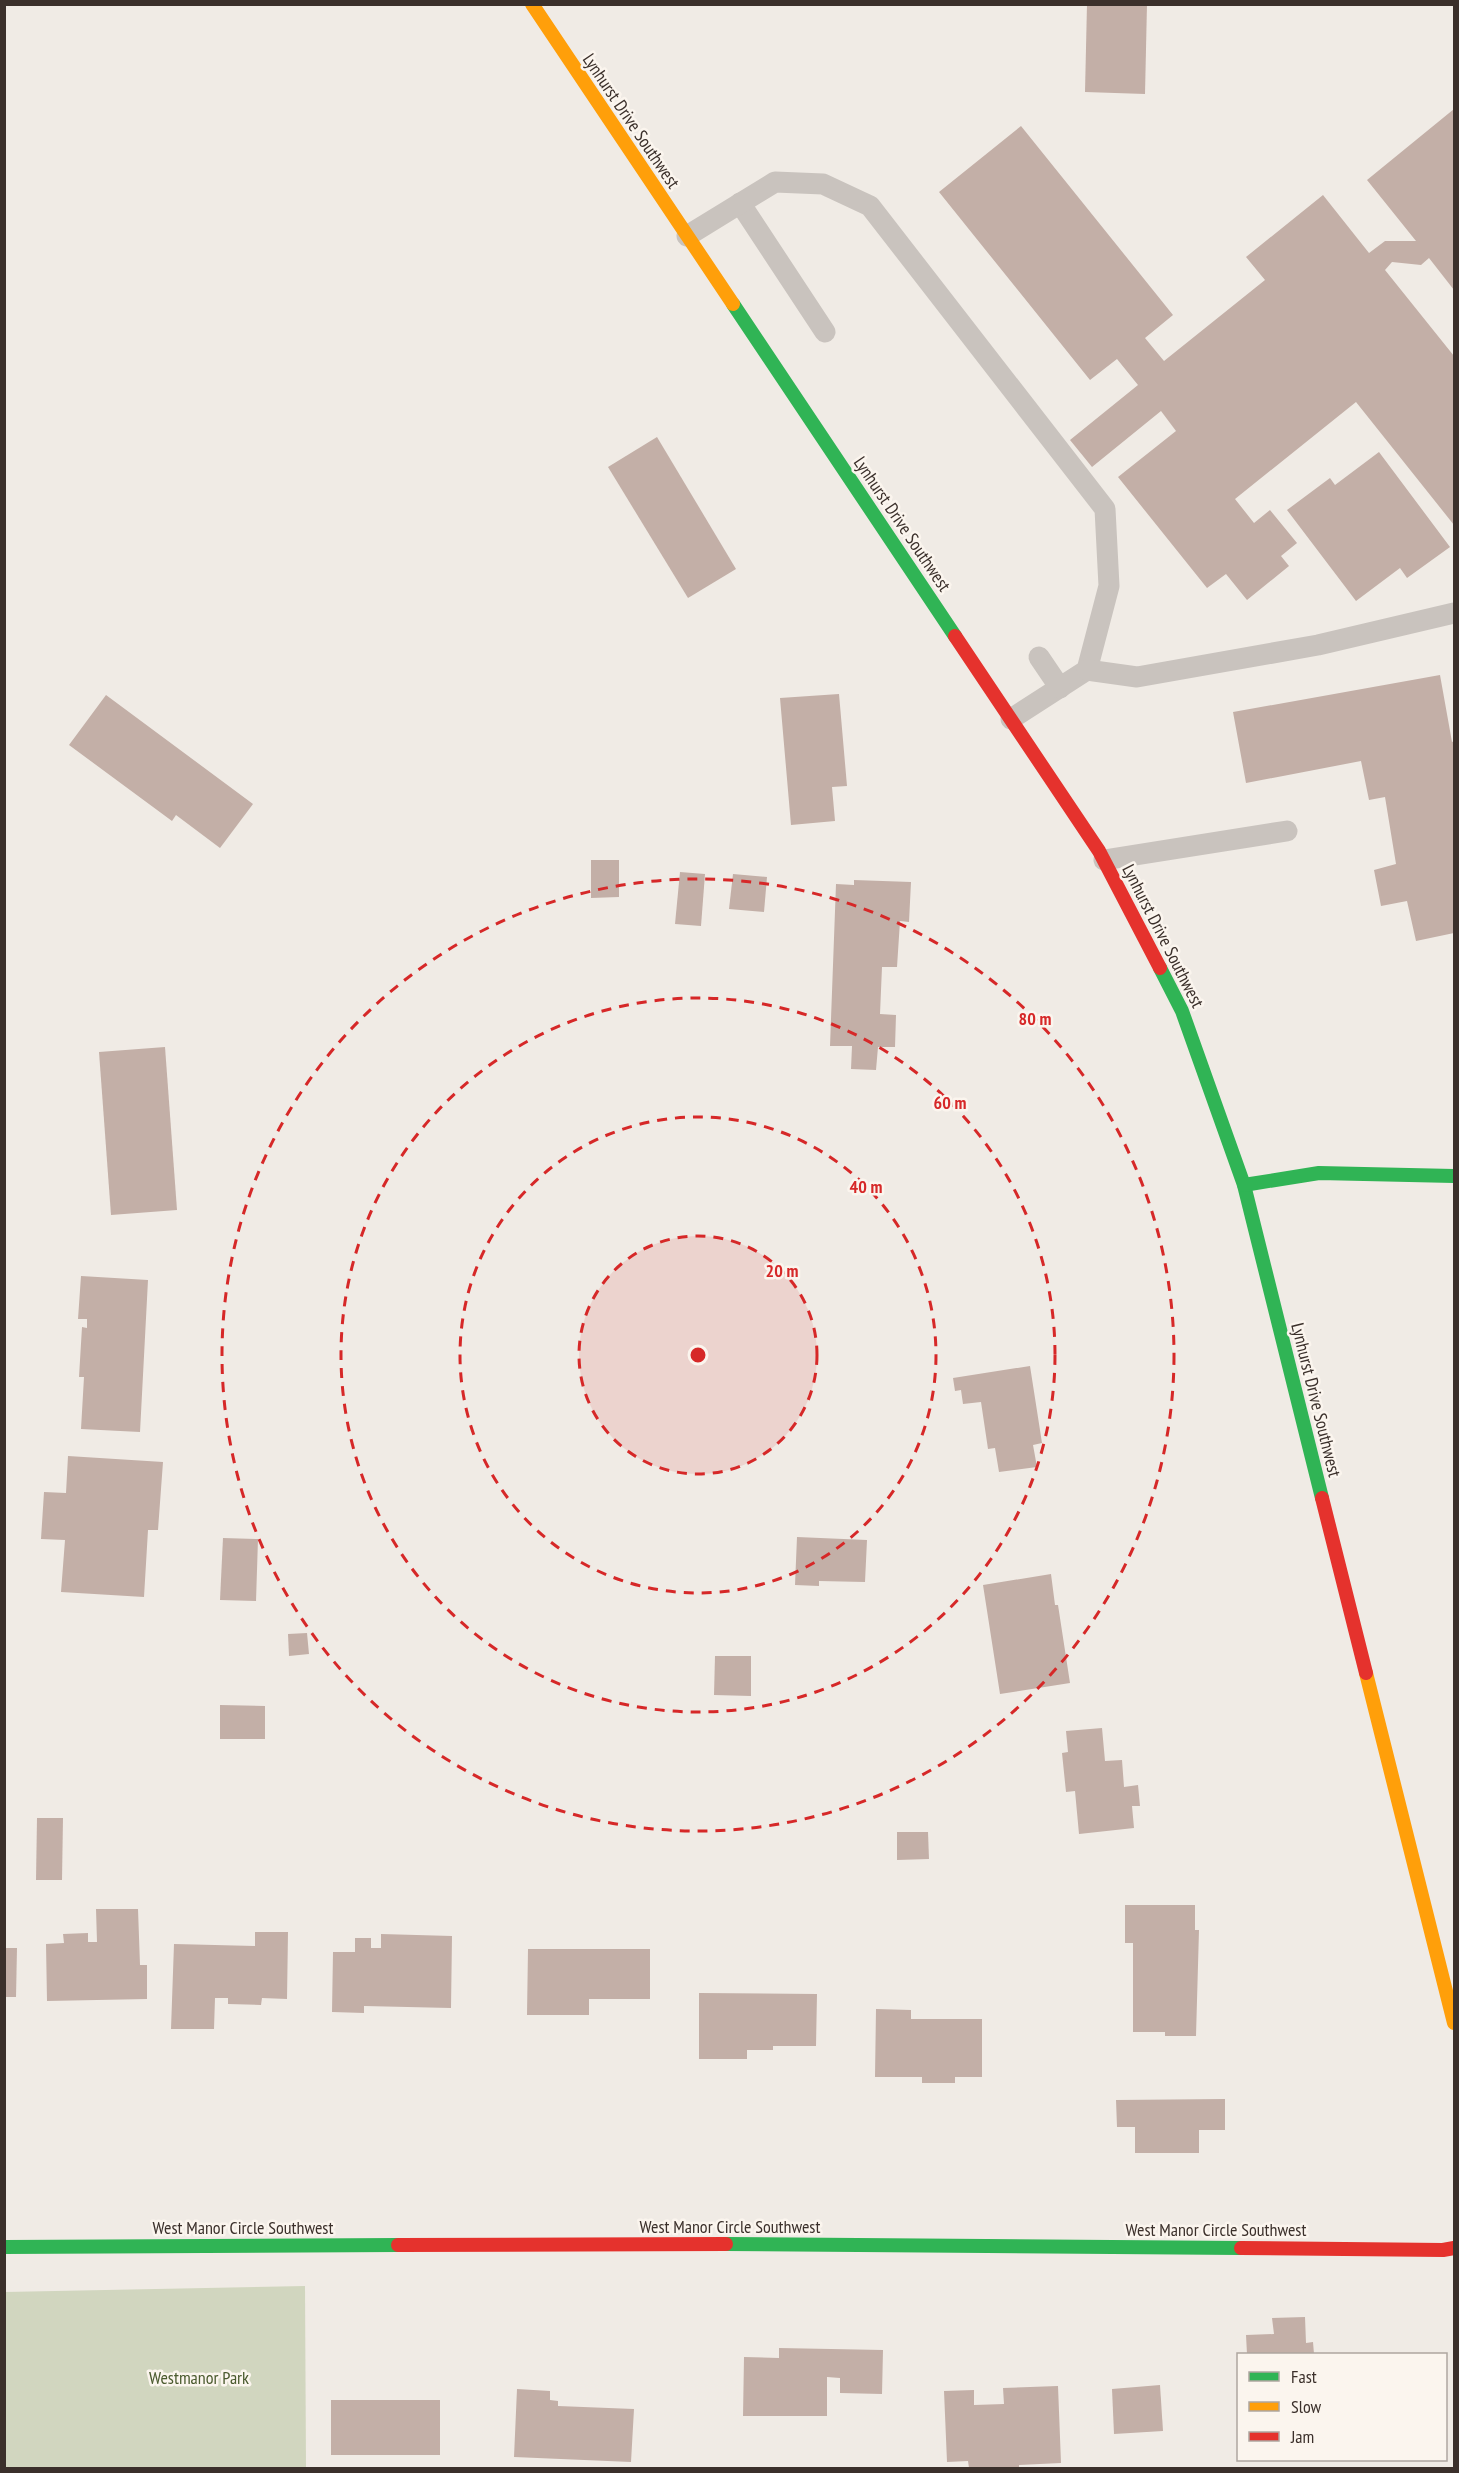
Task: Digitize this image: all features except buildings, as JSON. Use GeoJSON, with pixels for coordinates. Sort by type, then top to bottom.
{"type":"FeatureCollection","features":[{"type":"Feature","properties":{"kind":"street","name":"Lynhurst Drive Southwest"},"geometry":{"type":"LineString","coordinates":[[532,4],[1104,860],[1182,1011],[1244,1185],[1455,2023]]}},
{"type":"Feature","properties":{"kind":"street"},"geometry":{"type":"LineString","coordinates":[[1244,1185],[1319,1173],[1455,1176]]}},
{"type":"Feature","properties":{"kind":"street","name":"West Manor Circle Southwest"},"geometry":{"type":"LineString","coordinates":[[4,2247],[680,2244],[1431,2250],[1455,2248]]}},
{"type":"Feature","properties":{"kind":"lane"},"geometry":{"type":"LineString","coordinates":[[687,236],[775,182],[823,184],[870,206],[1105,509],[1109,586],[1087,670],[1011,719]]}},
{"type":"Feature","properties":{"kind":"lane"},"geometry":{"type":"LineString","coordinates":[[740,203],[825,332]]}},
{"type":"Feature","properties":{"kind":"lane"},"geometry":{"type":"LineString","coordinates":[[1087,670],[1137,677],[1318,645],[1455,614]]}},
{"type":"Feature","properties":{"kind":"lane"},"geometry":{"type":"LineString","coordinates":[[1039,657],[1060,688]]}},
{"type":"Feature","properties":{"kind":"lane"},"geometry":{"type":"LineString","coordinates":[[1104,860],[1287,831]]}},
{"type":"Feature","properties":{"kind":"green space","name":"Westmanor Park"},"geometry":{"type":"Polygon","coordinates":[[[305,2286],[306,2468],[5,2468],[5,2292],[305,2286]]]}},
{"type":"Feature","properties":{"kind":"traffic: fast"},"geometry":{"type":"LineString","coordinates":[[733,304],[955,636]]}},
{"type":"Feature","properties":{"kind":"traffic: fast"},"geometry":{"type":"LineString","coordinates":[[1160,968],[1182,1011],[1244,1185],[1322,1498]]}},
{"type":"Feature","properties":{"kind":"traffic: fast"},"geometry":{"type":"LineString","coordinates":[[1244,1185],[1319,1173],[1454,1176]]}},
{"type":"Feature","properties":{"kind":"traffic: fast"},"geometry":{"type":"LineString","coordinates":[[726,2244],[1241,2248]]}},
{"type":"Feature","properties":{"kind":"traffic: fast"},"geometry":{"type":"LineString","coordinates":[[4,2247],[398,2245]]}},
{"type":"Feature","properties":{"kind":"traffic: slow"},"geometry":{"type":"LineString","coordinates":[[532,4],[733,304]]}},
{"type":"Feature","properties":{"kind":"traffic: slow"},"geometry":{"type":"LineString","coordinates":[[1366,1673],[1454,2023]]}},
{"type":"Feature","properties":{"kind":"traffic: jam"},"geometry":{"type":"LineString","coordinates":[[955,636],[1099,851],[1160,968]]}},
{"type":"Feature","properties":{"kind":"traffic: jam"},"geometry":{"type":"LineString","coordinates":[[1322,1498],[1366,1673]]}},
{"type":"Feature","properties":{"kind":"traffic: jam"},"geometry":{"type":"LineString","coordinates":[[398,2245],[726,2244]]}},
{"type":"Feature","properties":{"kind":"traffic: jam"},"geometry":{"type":"LineString","coordinates":[[1241,2248],[1443,2250],[1454,2248]]}}]}
